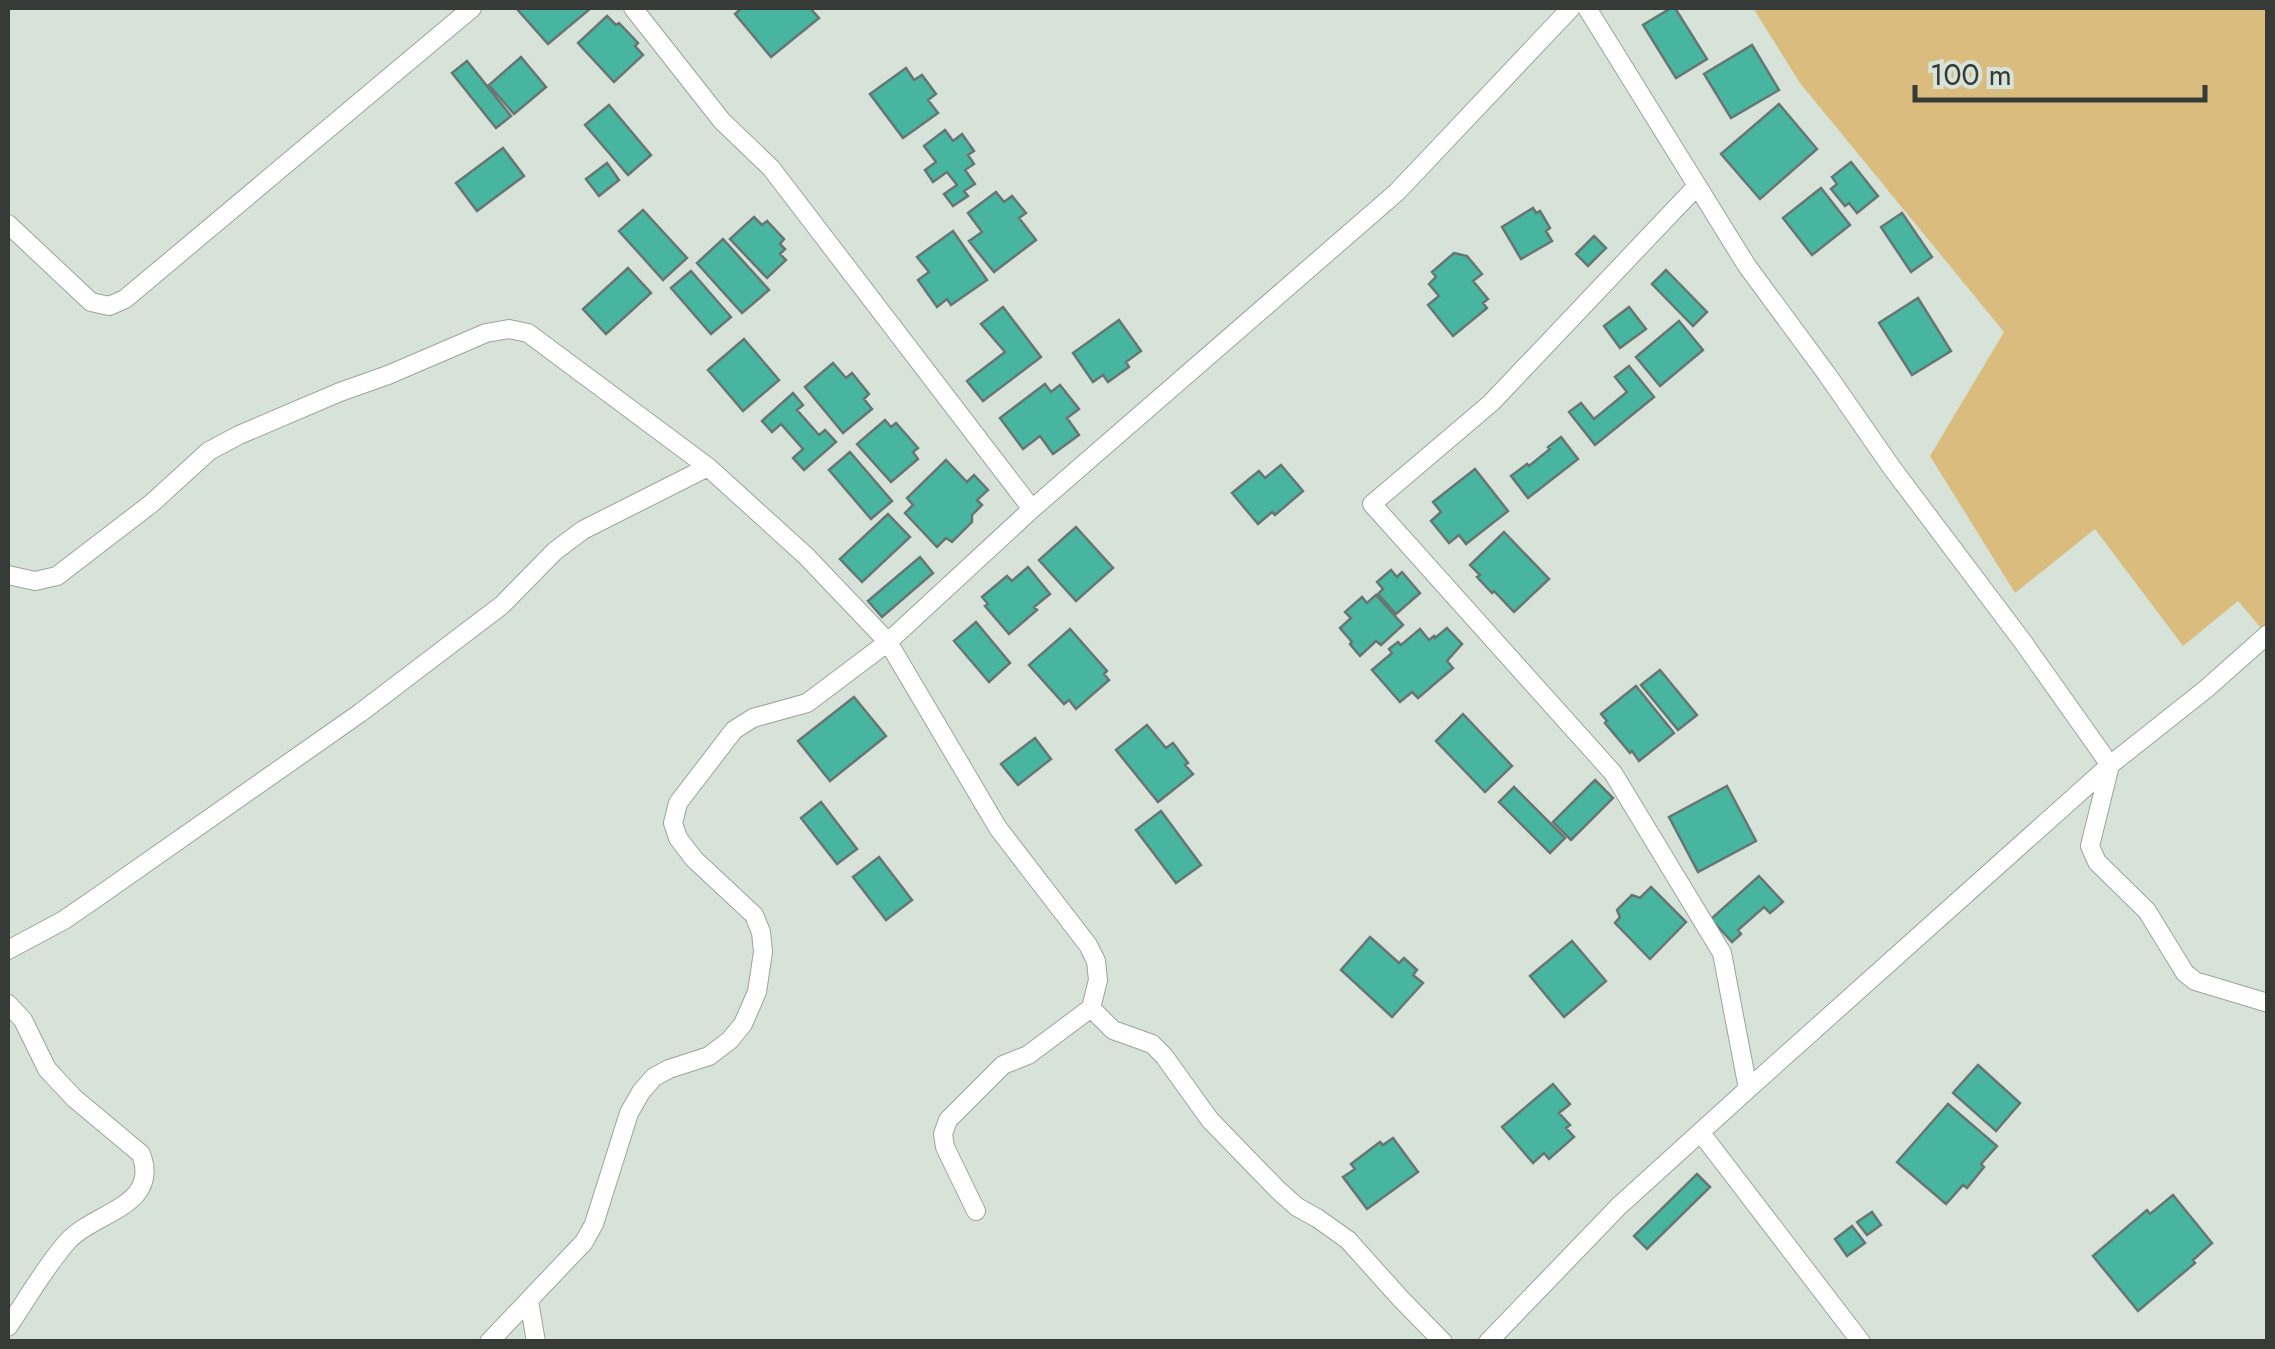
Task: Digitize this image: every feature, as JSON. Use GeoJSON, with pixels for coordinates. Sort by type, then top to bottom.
{"type":"FeatureCollection","features":[{"type":"Feature","properties":{"kind":"street"},"geometry":{"type":"LineString","coordinates":[[8,224],[92,302],[109,306],[125,299],[472,8]]}},
{"type":"Feature","properties":{"kind":"street"},"geometry":{"type":"LineString","coordinates":[[633,8],[722,121],[770,168],[1032,509]]}},
{"type":"Feature","properties":{"kind":"street"},"geometry":{"type":"LineString","coordinates":[[489,1342],[573,1256],[594,1224],[629,1114],[654,1076],[709,1056],[730,1040],[743,1024],[757,992],[763,952],[754,916],[694,860],[678,838],[674,823],[678,804],[734,730],[753,718],[807,703],[888,642],[1032,509],[1397,192],[1571,8]]}},
{"type":"Feature","properties":{"kind":"street"},"geometry":{"type":"LineString","coordinates":[[1587,8],[1747,266],[2110,765],[2090,846],[2097,862],[2147,911],[2185,973],[2195,981],[2268,1003]]}},
{"type":"Feature","properties":{"kind":"street"},"geometry":{"type":"LineString","coordinates":[[1696,187],[1491,402],[1372,504],[1613,773],[1722,954],[1748,1088]]}},
{"type":"Feature","properties":{"kind":"street"},"geometry":{"type":"LineString","coordinates":[[8,575],[35,580],[58,576],[152,503],[209,451],[272,421],[486,333],[509,329],[528,333],[708,467],[806,556],[888,642],[998,828],[1088,944],[1098,980],[1091,1008],[1028,1055],[1003,1065],[948,1120],[943,1134],[946,1147],[976,1211]]}},
{"type":"Feature","properties":{"kind":"street"},"geometry":{"type":"LineString","coordinates":[[8,950],[80,909],[360,713],[502,606],[555,551],[583,530],[708,467]]}},
{"type":"Feature","properties":{"kind":"street"},"geometry":{"type":"LineString","coordinates":[[1488,1342],[1619,1206],[1748,1088],[2110,765],[2206,690],[2268,634]]}},
{"type":"Feature","properties":{"kind":"street"},"geometry":{"type":"LineString","coordinates":[[8,1004],[23,1020],[46,1069],[140,1154],[146,1167],[143,1182],[122,1208],[80,1230],[67,1242],[8,1326]]}},
{"type":"Feature","properties":{"kind":"street"},"geometry":{"type":"LineString","coordinates":[[1091,1008],[1113,1030],[1152,1044],[1210,1120],[1278,1190],[1348,1240],[1443,1342]]}},
{"type":"Feature","properties":{"kind":"street"},"geometry":{"type":"LineString","coordinates":[[1701,1132],[1861,1342]]}},
{"type":"Feature","properties":{"kind":"street"},"geometry":{"type":"LineString","coordinates":[[529,1300],[536,1342]]}},
{"type":"Feature","properties":{"kind":"shaded area"},"geometry":{"type":"Polygon","coordinates":[[[1753,8],[2267,8],[2267,635],[2238,601],[2183,646],[2095,529],[2015,593],[1930,456],[2004,332],[1800,83],[1753,8]]]}},
{"type":"Feature","properties":{"kind":"building"},"geometry":{"type":"Polygon","coordinates":[[[516,8],[591,8],[548,44],[516,8]]]}},
{"type":"Feature","properties":{"kind":"building"},"geometry":{"type":"Polygon","coordinates":[[[742,8],[810,8],[819,18],[771,57],[735,14],[742,8]]]}},
{"type":"Feature","properties":{"kind":"building"},"geometry":{"type":"Polygon","coordinates":[[[1675,8],[1707,59],[1676,78],[1643,25],[1675,8]]]}},
{"type":"Feature","properties":{"kind":"building"},"geometry":{"type":"Polygon","coordinates":[[[607,16],[638,43],[635,46],[643,55],[614,82],[578,43],[607,16]]]}},
{"type":"Feature","properties":{"kind":"building"},"geometry":{"type":"Polygon","coordinates":[[[1752,45],[1779,90],[1731,118],[1704,74],[1752,45]]]}},
{"type":"Feature","properties":{"kind":"building"},"geometry":{"type":"Polygon","coordinates":[[[521,57],[546,87],[514,114],[489,85],[521,57]]]}},
{"type":"Feature","properties":{"kind":"building"},"geometry":{"type":"Polygon","coordinates":[[[467,61],[511,116],[496,128],[452,73],[467,61]]]}},
{"type":"Feature","properties":{"kind":"building"},"geometry":{"type":"Polygon","coordinates":[[[906,68],[914,80],[922,75],[936,94],[928,100],[938,113],[903,138],[870,94],[906,68]]]}},
{"type":"Feature","properties":{"kind":"building"},"geometry":{"type":"Polygon","coordinates":[[[1779,104],[1817,149],[1760,199],[1721,154],[1779,104]]]}},
{"type":"Feature","properties":{"kind":"building"},"geometry":{"type":"Polygon","coordinates":[[[609,105],[651,155],[628,175],[585,125],[609,105]]]}},
{"type":"Feature","properties":{"kind":"building"},"geometry":{"type":"Polygon","coordinates":[[[945,130],[953,141],[962,134],[974,151],[968,155],[974,164],[965,170],[975,184],[964,191],[968,196],[953,206],[944,194],[957,185],[947,172],[933,182],[925,170],[936,162],[924,146],[945,130]]]}},
{"type":"Feature","properties":{"kind":"building"},"geometry":{"type":"Polygon","coordinates":[[[503,148],[524,176],[477,211],[456,183],[503,148]]]}},
{"type":"Feature","properties":{"kind":"building"},"geometry":{"type":"Polygon","coordinates":[[[1851,162],[1878,196],[1857,213],[1831,189],[1837,184],[1832,177],[1851,162]]]}},
{"type":"Feature","properties":{"kind":"building"},"geometry":{"type":"Polygon","coordinates":[[[607,163],[619,180],[599,196],[586,179],[607,163]]]}},
{"type":"Feature","properties":{"kind":"building"},"geometry":{"type":"Polygon","coordinates":[[[1821,188],[1850,225],[1812,255],[1783,218],[1821,188]]]}},
{"type":"Feature","properties":{"kind":"building"},"geometry":{"type":"Polygon","coordinates":[[[996,192],[1004,202],[1012,196],[1026,213],[1019,218],[1036,240],[994,272],[969,241],[982,232],[968,213],[996,192]]]}},
{"type":"Feature","properties":{"kind":"building"},"geometry":{"type":"Polygon","coordinates":[[[1533,208],[1536,213],[1540,211],[1550,228],[1546,231],[1552,241],[1521,259],[1502,227],[1533,208]]]}},
{"type":"Feature","properties":{"kind":"building"},"geometry":{"type":"Polygon","coordinates":[[[643,210],[687,258],[663,280],[619,231],[643,210]]]}},
{"type":"Feature","properties":{"kind":"building"},"geometry":{"type":"Polygon","coordinates":[[[1902,213],[1932,257],[1911,272],[1881,227],[1902,213]]]}},
{"type":"Feature","properties":{"kind":"building"},"geometry":{"type":"Polygon","coordinates":[[[754,217],[762,225],[767,221],[784,239],[780,244],[785,249],[780,254],[786,260],[767,278],[730,239],[754,217]]]}},
{"type":"Feature","properties":{"kind":"building"},"geometry":{"type":"Polygon","coordinates":[[[953,231],[987,280],[951,305],[947,299],[937,307],[918,280],[929,272],[917,257],[953,231]]]}},
{"type":"Feature","properties":{"kind":"building"},"geometry":{"type":"Polygon","coordinates":[[[1594,236],[1606,248],[1588,266],[1576,254],[1594,236]]]}},
{"type":"Feature","properties":{"kind":"building"},"geometry":{"type":"Polygon","coordinates":[[[723,239],[769,290],[742,313],[697,263],[723,239]]]}},
{"type":"Feature","properties":{"kind":"building"},"geometry":{"type":"Polygon","coordinates":[[[1454,253],[1467,256],[1482,274],[1473,281],[1488,299],[1483,303],[1487,308],[1453,336],[1428,305],[1439,296],[1429,284],[1436,277],[1432,272],[1454,253]]]}},
{"type":"Feature","properties":{"kind":"building"},"geometry":{"type":"Polygon","coordinates":[[[628,268],[651,293],[606,334],[583,309],[628,268]]]}},
{"type":"Feature","properties":{"kind":"building"},"geometry":{"type":"Polygon","coordinates":[[[1666,270],[1707,312],[1693,326],[1652,284],[1666,270]]]}},
{"type":"Feature","properties":{"kind":"building"},"geometry":{"type":"Polygon","coordinates":[[[691,271],[731,317],[711,334],[671,288],[691,271]]]}},
{"type":"Feature","properties":{"kind":"building"},"geometry":{"type":"Polygon","coordinates":[[[1918,298],[1951,351],[1912,375],[1879,323],[1918,298]]]}},
{"type":"Feature","properties":{"kind":"building"},"geometry":{"type":"Polygon","coordinates":[[[1003,307],[1041,357],[983,401],[967,381],[1005,352],[981,324],[1003,307]]]}},
{"type":"Feature","properties":{"kind":"building"},"geometry":{"type":"Polygon","coordinates":[[[1629,307],[1646,329],[1620,348],[1604,326],[1629,307]]]}},
{"type":"Feature","properties":{"kind":"building"},"geometry":{"type":"Polygon","coordinates":[[[1119,320],[1141,351],[1126,362],[1129,367],[1108,382],[1103,375],[1093,382],[1073,353],[1119,320]]]}},
{"type":"Feature","properties":{"kind":"building"},"geometry":{"type":"Polygon","coordinates":[[[1679,321],[1703,350],[1660,386],[1636,357],[1679,321]]]}},
{"type":"Feature","properties":{"kind":"building"},"geometry":{"type":"Polygon","coordinates":[[[744,339],[779,380],[743,411],[708,370],[744,339]]]}},
{"type":"Feature","properties":{"kind":"building"},"geometry":{"type":"Polygon","coordinates":[[[833,363],[846,378],[852,373],[869,394],[864,399],[872,409],[843,433],[805,387],[833,363]]]}},
{"type":"Feature","properties":{"kind":"building"},"geometry":{"type":"Polygon","coordinates":[[[1629,366],[1654,397],[1595,445],[1569,412],[1581,403],[1594,419],[1627,392],[1615,377],[1629,366]]]}},
{"type":"Feature","properties":{"kind":"building"},"geometry":{"type":"Polygon","coordinates":[[[1045,384],[1051,392],[1060,385],[1079,409],[1067,418],[1079,435],[1053,454],[1040,436],[1023,449],[1000,418],[1045,384]]]}},
{"type":"Feature","properties":{"kind":"building"},"geometry":{"type":"Polygon","coordinates":[[[793,393],[803,405],[797,410],[819,435],[825,430],[836,442],[804,470],[793,458],[803,449],[781,424],[772,432],[762,421],[793,393]]]}},
{"type":"Feature","properties":{"kind":"building"},"geometry":{"type":"Polygon","coordinates":[[[885,420],[891,427],[896,423],[918,448],[913,452],[918,459],[891,482],[857,444],[885,420]]]}},
{"type":"Feature","properties":{"kind":"building"},"geometry":{"type":"Polygon","coordinates":[[[1561,437],[1578,459],[1528,498],[1511,476],[1529,466],[1561,437]]]}},
{"type":"Feature","properties":{"kind":"building"},"geometry":{"type":"Polygon","coordinates":[[[850,452],[892,501],[871,519],[829,470],[850,452]]]}},
{"type":"Feature","properties":{"kind":"building"},"geometry":{"type":"Polygon","coordinates":[[[946,460],[967,482],[974,475],[988,490],[977,500],[982,505],[972,515],[972,522],[952,542],[946,538],[937,547],[905,513],[913,505],[907,498],[946,460]]]}},
{"type":"Feature","properties":{"kind":"building"},"geometry":{"type":"Polygon","coordinates":[[[1281,465],[1303,491],[1258,524],[1232,493],[1259,471],[1265,478],[1281,465]]]}},
{"type":"Feature","properties":{"kind":"building"},"geometry":{"type":"Polygon","coordinates":[[[1475,469],[1508,511],[1466,544],[1459,535],[1449,543],[1431,521],[1441,512],[1433,502],[1475,469]]]}},
{"type":"Feature","properties":{"kind":"building"},"geometry":{"type":"Polygon","coordinates":[[[888,514],[910,537],[862,582],[840,559],[888,514]]]}},
{"type":"Feature","properties":{"kind":"building"},"geometry":{"type":"Polygon","coordinates":[[[1076,527],[1113,568],[1076,601],[1039,560],[1076,527]]]}},
{"type":"Feature","properties":{"kind":"building"},"geometry":{"type":"Polygon","coordinates":[[[1504,532],[1549,579],[1514,612],[1477,577],[1480,575],[1470,565],[1504,532]]]}},
{"type":"Feature","properties":{"kind":"building"},"geometry":{"type":"Polygon","coordinates":[[[920,557],[933,573],[882,617],[868,601],[920,557]]]}},
{"type":"Feature","properties":{"kind":"building"},"geometry":{"type":"Polygon","coordinates":[[[1028,567],[1050,594],[1009,634],[982,597],[1007,576],[1012,581],[1028,567]]]}},
{"type":"Feature","properties":{"kind":"building"},"geometry":{"type":"Polygon","coordinates":[[[1391,570],[1397,577],[1402,572],[1420,593],[1396,614],[1378,594],[1383,589],[1377,582],[1391,570]]]}},
{"type":"Feature","properties":{"kind":"building"},"geometry":{"type":"Polygon","coordinates":[[[1376,595],[1403,625],[1381,645],[1376,641],[1360,656],[1340,628],[1351,618],[1345,612],[1362,597],[1367,603],[1376,595]]]}},
{"type":"Feature","properties":{"kind":"building"},"geometry":{"type":"Polygon","coordinates":[[[976,622],[1010,663],[989,682],[954,641],[976,622]]]}},
{"type":"Feature","properties":{"kind":"building"},"geometry":{"type":"Polygon","coordinates":[[[1447,628],[1462,644],[1447,661],[1453,668],[1418,698],[1412,692],[1400,702],[1372,670],[1392,653],[1389,649],[1398,642],[1401,645],[1420,629],[1429,640],[1447,628]]]}},
{"type":"Feature","properties":{"kind":"building"},"geometry":{"type":"Polygon","coordinates":[[[1070,629],[1107,671],[1104,674],[1109,680],[1076,709],[1069,700],[1064,704],[1029,665],[1070,629]]]}},
{"type":"Feature","properties":{"kind":"building"},"geometry":{"type":"Polygon","coordinates":[[[1660,670],[1697,715],[1678,730],[1641,685],[1660,670]]]}},
{"type":"Feature","properties":{"kind":"building"},"geometry":{"type":"Polygon","coordinates":[[[1636,686],[1674,733],[1639,761],[1601,714],[1636,686]]]}},
{"type":"Feature","properties":{"kind":"building"},"geometry":{"type":"Polygon","coordinates":[[[854,697],[886,736],[830,781],[798,741],[854,697]]]}},
{"type":"Feature","properties":{"kind":"building"},"geometry":{"type":"Polygon","coordinates":[[[1463,714],[1512,766],[1485,792],[1436,741],[1463,714]]]}},
{"type":"Feature","properties":{"kind":"building"},"geometry":{"type":"Polygon","coordinates":[[[1147,725],[1166,748],[1173,743],[1193,774],[1158,802],[1116,750],[1147,725]]]}},
{"type":"Feature","properties":{"kind":"building"},"geometry":{"type":"Polygon","coordinates":[[[1035,738],[1051,759],[1018,785],[1001,764],[1035,738]]]}},
{"type":"Feature","properties":{"kind":"building"},"geometry":{"type":"Polygon","coordinates":[[[1595,780],[1613,798],[1571,840],[1553,822],[1595,780]]]}},
{"type":"Feature","properties":{"kind":"building"},"geometry":{"type":"Polygon","coordinates":[[[1727,786],[1756,841],[1698,872],[1669,817],[1727,786]]]}},
{"type":"Feature","properties":{"kind":"building"},"geometry":{"type":"Polygon","coordinates":[[[1514,787],[1565,838],[1550,853],[1499,802],[1514,787]]]}},
{"type":"Feature","properties":{"kind":"building"},"geometry":{"type":"Polygon","coordinates":[[[821,802],[857,849],[837,864],[801,818],[821,802]]]}},
{"type":"Feature","properties":{"kind":"building"},"geometry":{"type":"Polygon","coordinates":[[[1161,811],[1201,865],[1176,883],[1136,830],[1161,811]]]}},
{"type":"Feature","properties":{"kind":"building"},"geometry":{"type":"Polygon","coordinates":[[[879,857],[912,900],[886,920],[853,877],[879,857]]]}},
{"type":"Feature","properties":{"kind":"building"},"geometry":{"type":"Polygon","coordinates":[[[1759,876],[1783,902],[1770,913],[1764,907],[1738,930],[1741,934],[1732,942],[1711,919],[1759,876]]]}},
{"type":"Feature","properties":{"kind":"building"},"geometry":{"type":"Polygon","coordinates":[[[1651,887],[1686,922],[1650,959],[1615,923],[1620,917],[1617,910],[1632,895],[1640,898],[1651,887]]]}},
{"type":"Feature","properties":{"kind":"building"},"geometry":{"type":"Polygon","coordinates":[[[1370,937],[1399,963],[1404,958],[1417,970],[1413,975],[1423,983],[1392,1017],[1341,970],[1370,937]]]}},
{"type":"Feature","properties":{"kind":"building"},"geometry":{"type":"Polygon","coordinates":[[[1572,941],[1606,981],[1564,1017],[1530,976],[1572,941]]]}},
{"type":"Feature","properties":{"kind":"building"},"geometry":{"type":"Polygon","coordinates":[[[1978,1065],[2020,1103],[1996,1131],[1953,1093],[1978,1065]]]}},
{"type":"Feature","properties":{"kind":"building"},"geometry":{"type":"Polygon","coordinates":[[[1553,1084],[1570,1104],[1559,1113],[1574,1137],[1549,1159],[1544,1153],[1533,1163],[1502,1127],[1553,1084]]]}},
{"type":"Feature","properties":{"kind":"building"},"geometry":{"type":"Polygon","coordinates":[[[1948,1104],[1997,1146],[1967,1188],[1963,1185],[1946,1204],[1897,1162],[1948,1104]]]}},
{"type":"Feature","properties":{"kind":"building"},"geometry":{"type":"Polygon","coordinates":[[[1393,1138],[1418,1172],[1367,1209],[1343,1177],[1355,1169],[1351,1164],[1380,1142],[1383,1145],[1393,1138]]]}},
{"type":"Feature","properties":{"kind":"building"},"geometry":{"type":"Polygon","coordinates":[[[1697,1174],[1710,1187],[1647,1249],[1634,1236],[1697,1174]]]}},
{"type":"Feature","properties":{"kind":"building"},"geometry":{"type":"Polygon","coordinates":[[[2173,1195],[2212,1243],[2193,1260],[2195,1263],[2138,1311],[2093,1256],[2147,1210],[2150,1214],[2173,1195]]]}},
{"type":"Feature","properties":{"kind":"building"},"geometry":{"type":"Polygon","coordinates":[[[1872,1212],[1881,1225],[1867,1235],[1857,1222],[1872,1212]]]}},
{"type":"Feature","properties":{"kind":"building"},"geometry":{"type":"Polygon","coordinates":[[[1852,1226],[1865,1243],[1847,1256],[1835,1239],[1852,1226]]]}}]}
